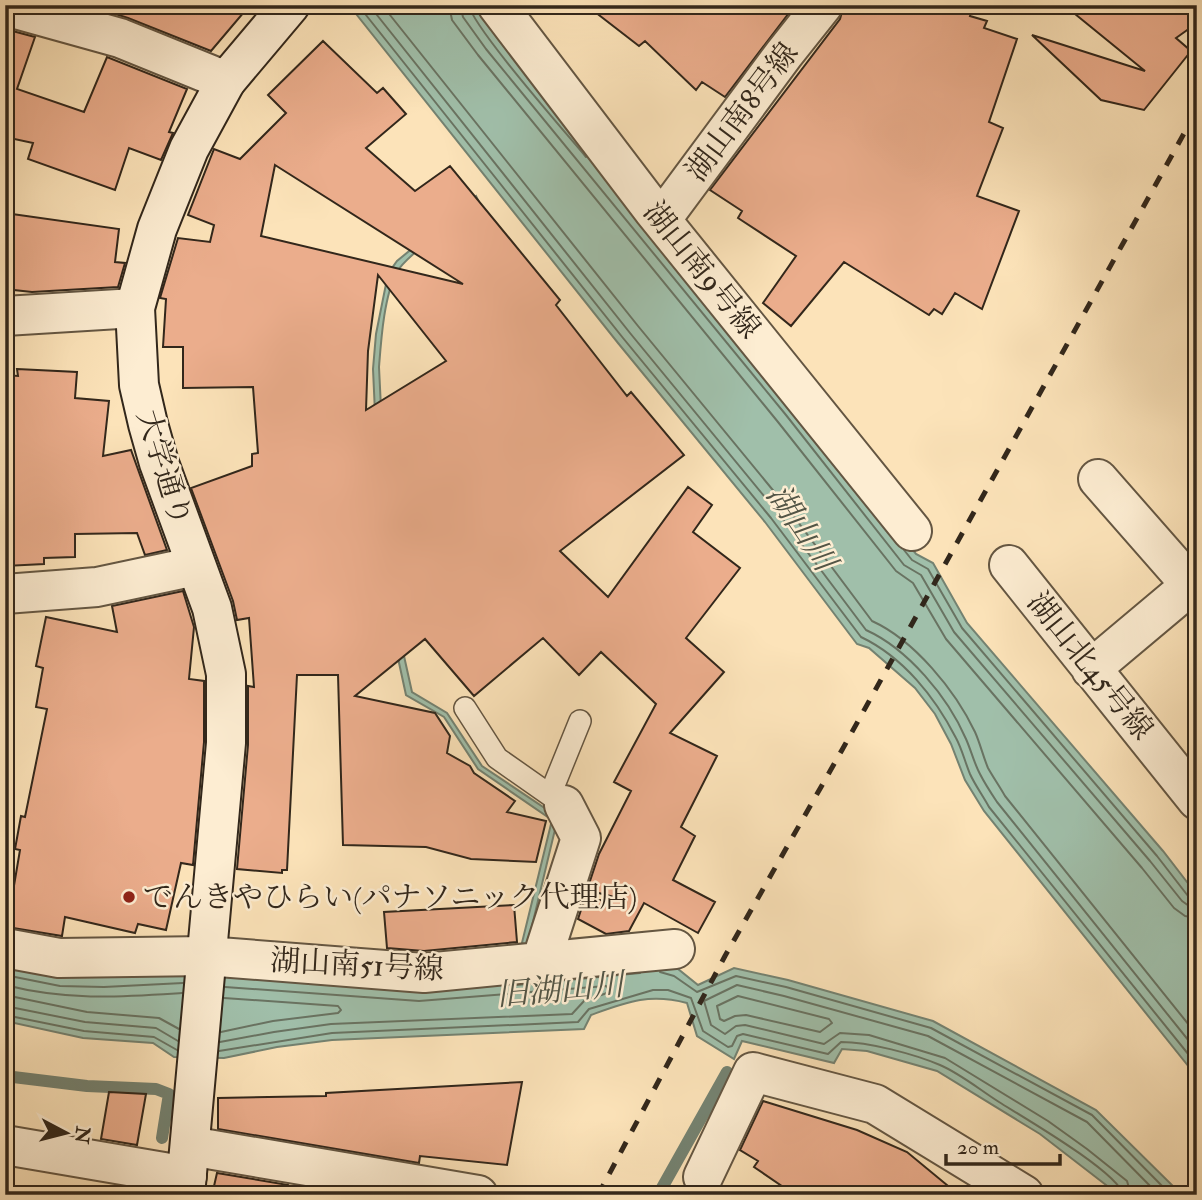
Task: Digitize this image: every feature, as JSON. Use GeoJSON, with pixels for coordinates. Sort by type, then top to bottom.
{"type":"FeatureCollection","features":[{"type":"Feature","properties":{"kind":"street","name":"大学通り"},"geometry":{"type":"LineString","coordinates":[[187,1172],[226,743],[226,674],[212,608],[159,463],[148,424],[139,385],[135,308],[156,229],[189,149],[226,81],[290,5]]}},
{"type":"Feature","properties":{"kind":"street","name":"湖山南9号線"},"geometry":{"type":"LineString","coordinates":[[497,5],[661,220],[912,531]]}},
{"type":"Feature","properties":{"kind":"street","name":"湖山南8号線"},"geometry":{"type":"LineString","coordinates":[[661,220],[823,5]]}},
{"type":"Feature","properties":{"kind":"street"},"geometry":{"type":"LineString","coordinates":[[5,6],[120,38],[226,81]]}},
{"type":"Feature","properties":{"kind":"street"},"geometry":{"type":"LineString","coordinates":[[5,316],[135,308]]}},
{"type":"Feature","properties":{"kind":"street"},"geometry":{"type":"LineString","coordinates":[[1091,668],[1193,582],[1098,479]]}},
{"type":"Feature","properties":{"kind":"street","name":"湖山北45号線"},"geometry":{"type":"LineString","coordinates":[[1009,565],[1197,800]]}},
{"type":"Feature","properties":{"kind":"street"},"geometry":{"type":"LineString","coordinates":[[5,594],[97,587],[196,566]]}},
{"type":"Feature","properties":{"kind":"street"},"geometry":{"type":"LineString","coordinates":[[541,962],[581,838],[557,800]]}},
{"type":"Feature","properties":{"kind":"street","name":"湖山南51号線"},"geometry":{"type":"LineString","coordinates":[[5,948],[59,958],[206,961],[424,973],[675,949]]}},
{"type":"Feature","properties":{"kind":"street"},"geometry":{"type":"LineString","coordinates":[[707,1189],[753,1072],[875,1104],[1024,1195]]}},
{"type":"Feature","properties":{"kind":"street"},"geometry":{"type":"LineString","coordinates":[[5,1145],[187,1172],[478,1195]]}},
{"type":"Feature","properties":{"kind":"lane"},"geometry":{"type":"LineString","coordinates":[[465,708],[497,758],[557,800],[580,721]]}},
{"type":"Feature","properties":{"kind":"water","name":"湖山川"},"geometry":{"type":"Polygon","coordinates":[[[349,5],[474,5],[498,39],[916,554],[933,563],[967,623],[1163,851],[1197,895],[1197,1077],[984,811],[965,780],[951,744],[935,714],[915,688],[869,648],[857,644],[765,522],[618,343],[349,5]]]}},
{"type":"Feature","properties":{"kind":"water"},"geometry":{"type":"Polygon","coordinates":[[[476,196],[479,202],[402,265],[386,305],[379,367],[390,593],[412,692],[447,713],[482,766],[558,817],[526,951],[520,951],[552,820],[478,769],[444,717],[406,695],[383,589],[373,369],[376,334],[387,279],[397,261],[476,196]]]}},
{"type":"Feature","properties":{"kind":"water","name":"旧湖山川"},"geometry":{"type":"Polygon","coordinates":[[[5,958],[660,964],[678,969],[698,985],[734,968],[788,980],[933,1021],[1096,1110],[1182,1195],[1119,1195],[1040,1134],[937,1071],[867,1051],[842,1049],[834,1063],[742,1041],[734,1059],[697,1036],[687,1003],[673,1000],[638,1000],[616,1006],[591,1015],[584,1029],[332,1040],[277,1047],[224,1058],[174,1057],[153,1043],[83,1038],[5,1021],[5,958]]]}},
{"type":"Feature","properties":{"kind":"building"},"geometry":{"type":"Polygon","coordinates":[[[87,5],[250,5],[211,51],[87,5]]]}},
{"type":"Feature","properties":{"kind":"building"},"geometry":{"type":"Polygon","coordinates":[[[586,5],[795,5],[725,97],[702,82],[696,90],[645,41],[639,46],[586,5]]]}},
{"type":"Feature","properties":{"kind":"building"},"geometry":{"type":"Polygon","coordinates":[[[844,5],[974,5],[970,16],[987,21],[984,28],[1017,39],[989,122],[1003,128],[977,196],[1019,211],[982,309],[955,293],[942,314],[934,309],[929,315],[844,262],[791,326],[763,303],[796,256],[738,218],[742,211],[710,190],[840,19],[844,5]]]}},
{"type":"Feature","properties":{"kind":"building"},"geometry":{"type":"Polygon","coordinates":[[[1064,5],[1197,5],[1197,23],[1176,38],[1191,51],[1144,110],[1101,100],[1032,35],[1145,71],[1064,5]]]}},
{"type":"Feature","properties":{"kind":"building"},"geometry":{"type":"Polygon","coordinates":[[[5,29],[35,37],[17,89],[84,112],[107,57],[187,89],[169,132],[173,133],[161,160],[129,148],[115,190],[28,159],[33,143],[5,137],[5,29]]]}},
{"type":"Feature","properties":{"kind":"building"},"geometry":{"type":"Polygon","coordinates":[[[323,41],[377,93],[383,88],[406,114],[366,148],[415,191],[450,166],[560,300],[556,305],[627,396],[631,392],[684,455],[560,551],[608,597],[688,487],[712,505],[693,532],[740,568],[686,638],[724,672],[670,733],[717,756],[681,827],[695,836],[673,880],[715,902],[698,933],[644,903],[629,931],[606,934],[578,919],[584,901],[622,899],[587,890],[599,854],[631,791],[614,782],[656,704],[601,652],[579,675],[543,638],[474,696],[425,639],[355,696],[435,713],[450,736],[447,753],[470,766],[474,773],[515,801],[507,812],[546,821],[536,862],[471,859],[426,847],[343,845],[338,675],[297,675],[287,870],[282,870],[282,873],[237,869],[248,745],[248,686],[254,687],[249,618],[237,620],[233,601],[191,488],[252,466],[252,454],[258,453],[253,387],[183,388],[183,347],[163,347],[166,299],[160,298],[178,238],[210,242],[214,225],[188,215],[214,149],[240,159],[286,113],[268,95],[323,41]],[[275,165],[261,236],[463,284],[275,165]],[[378,275],[368,351],[366,410],[446,361],[378,275]]]}},
{"type":"Feature","properties":{"kind":"building"},"geometry":{"type":"Polygon","coordinates":[[[5,213],[119,229],[115,262],[125,263],[118,287],[32,292],[5,289],[5,213]]]}},
{"type":"Feature","properties":{"kind":"building"},"geometry":{"type":"Polygon","coordinates":[[[17,369],[77,372],[75,398],[109,401],[103,456],[131,450],[167,550],[145,555],[137,533],[75,534],[75,557],[44,558],[44,564],[5,566],[5,375],[18,376],[17,369]]]}},
{"type":"Feature","properties":{"kind":"building"},"geometry":{"type":"Polygon","coordinates":[[[183,591],[194,627],[189,679],[204,681],[204,742],[193,865],[181,863],[166,930],[138,924],[135,933],[65,917],[62,936],[7,927],[20,850],[15,849],[21,816],[25,817],[47,709],[36,707],[43,668],[36,666],[46,617],[117,632],[112,606],[183,591]]]}},
{"type":"Feature","properties":{"kind":"building"},"geometry":{"type":"Polygon","coordinates":[[[514,905],[517,942],[424,951],[387,948],[384,912],[514,905]]]}},
{"type":"Feature","properties":{"kind":"building"},"geometry":{"type":"Polygon","coordinates":[[[522,1082],[507,1165],[420,1156],[419,1163],[218,1129],[218,1098],[326,1096],[326,1093],[522,1082]]]}},
{"type":"Feature","properties":{"kind":"building"},"geometry":{"type":"Polygon","coordinates":[[[109,1092],[146,1094],[137,1145],[101,1139],[109,1092]]]}},
{"type":"Feature","properties":{"kind":"building"},"geometry":{"type":"Polygon","coordinates":[[[763,1101],[857,1130],[907,1152],[959,1195],[795,1195],[754,1167],[758,1161],[740,1150],[763,1101]]]}},
{"type":"Feature","properties":{"kind":"building"},"geometry":{"type":"Polygon","coordinates":[[[217,1173],[288,1185],[285,1195],[212,1195],[217,1173]]]}},
{"type":"Feature","properties":{"kind":"waterway"},"geometry":{"type":"LineString","coordinates":[[658,1195],[727,1072]]}},
{"type":"Feature","properties":{"kind":"waterway"},"geometry":{"type":"LineString","coordinates":[[5,1076],[87,1086],[156,1089],[169,1094],[162,1138]]}},
{"type":"Feature","properties":{"kind":"railway"},"geometry":{"type":"LineString","coordinates":[[598,1195],[725,956],[1197,110]]}},
{"type":"Feature","properties":{"kind":"place","name":"でんきやひらい(パナソニック代理店)"},"geometry":{"type":"Point","coordinates":[129,897]}}]}
